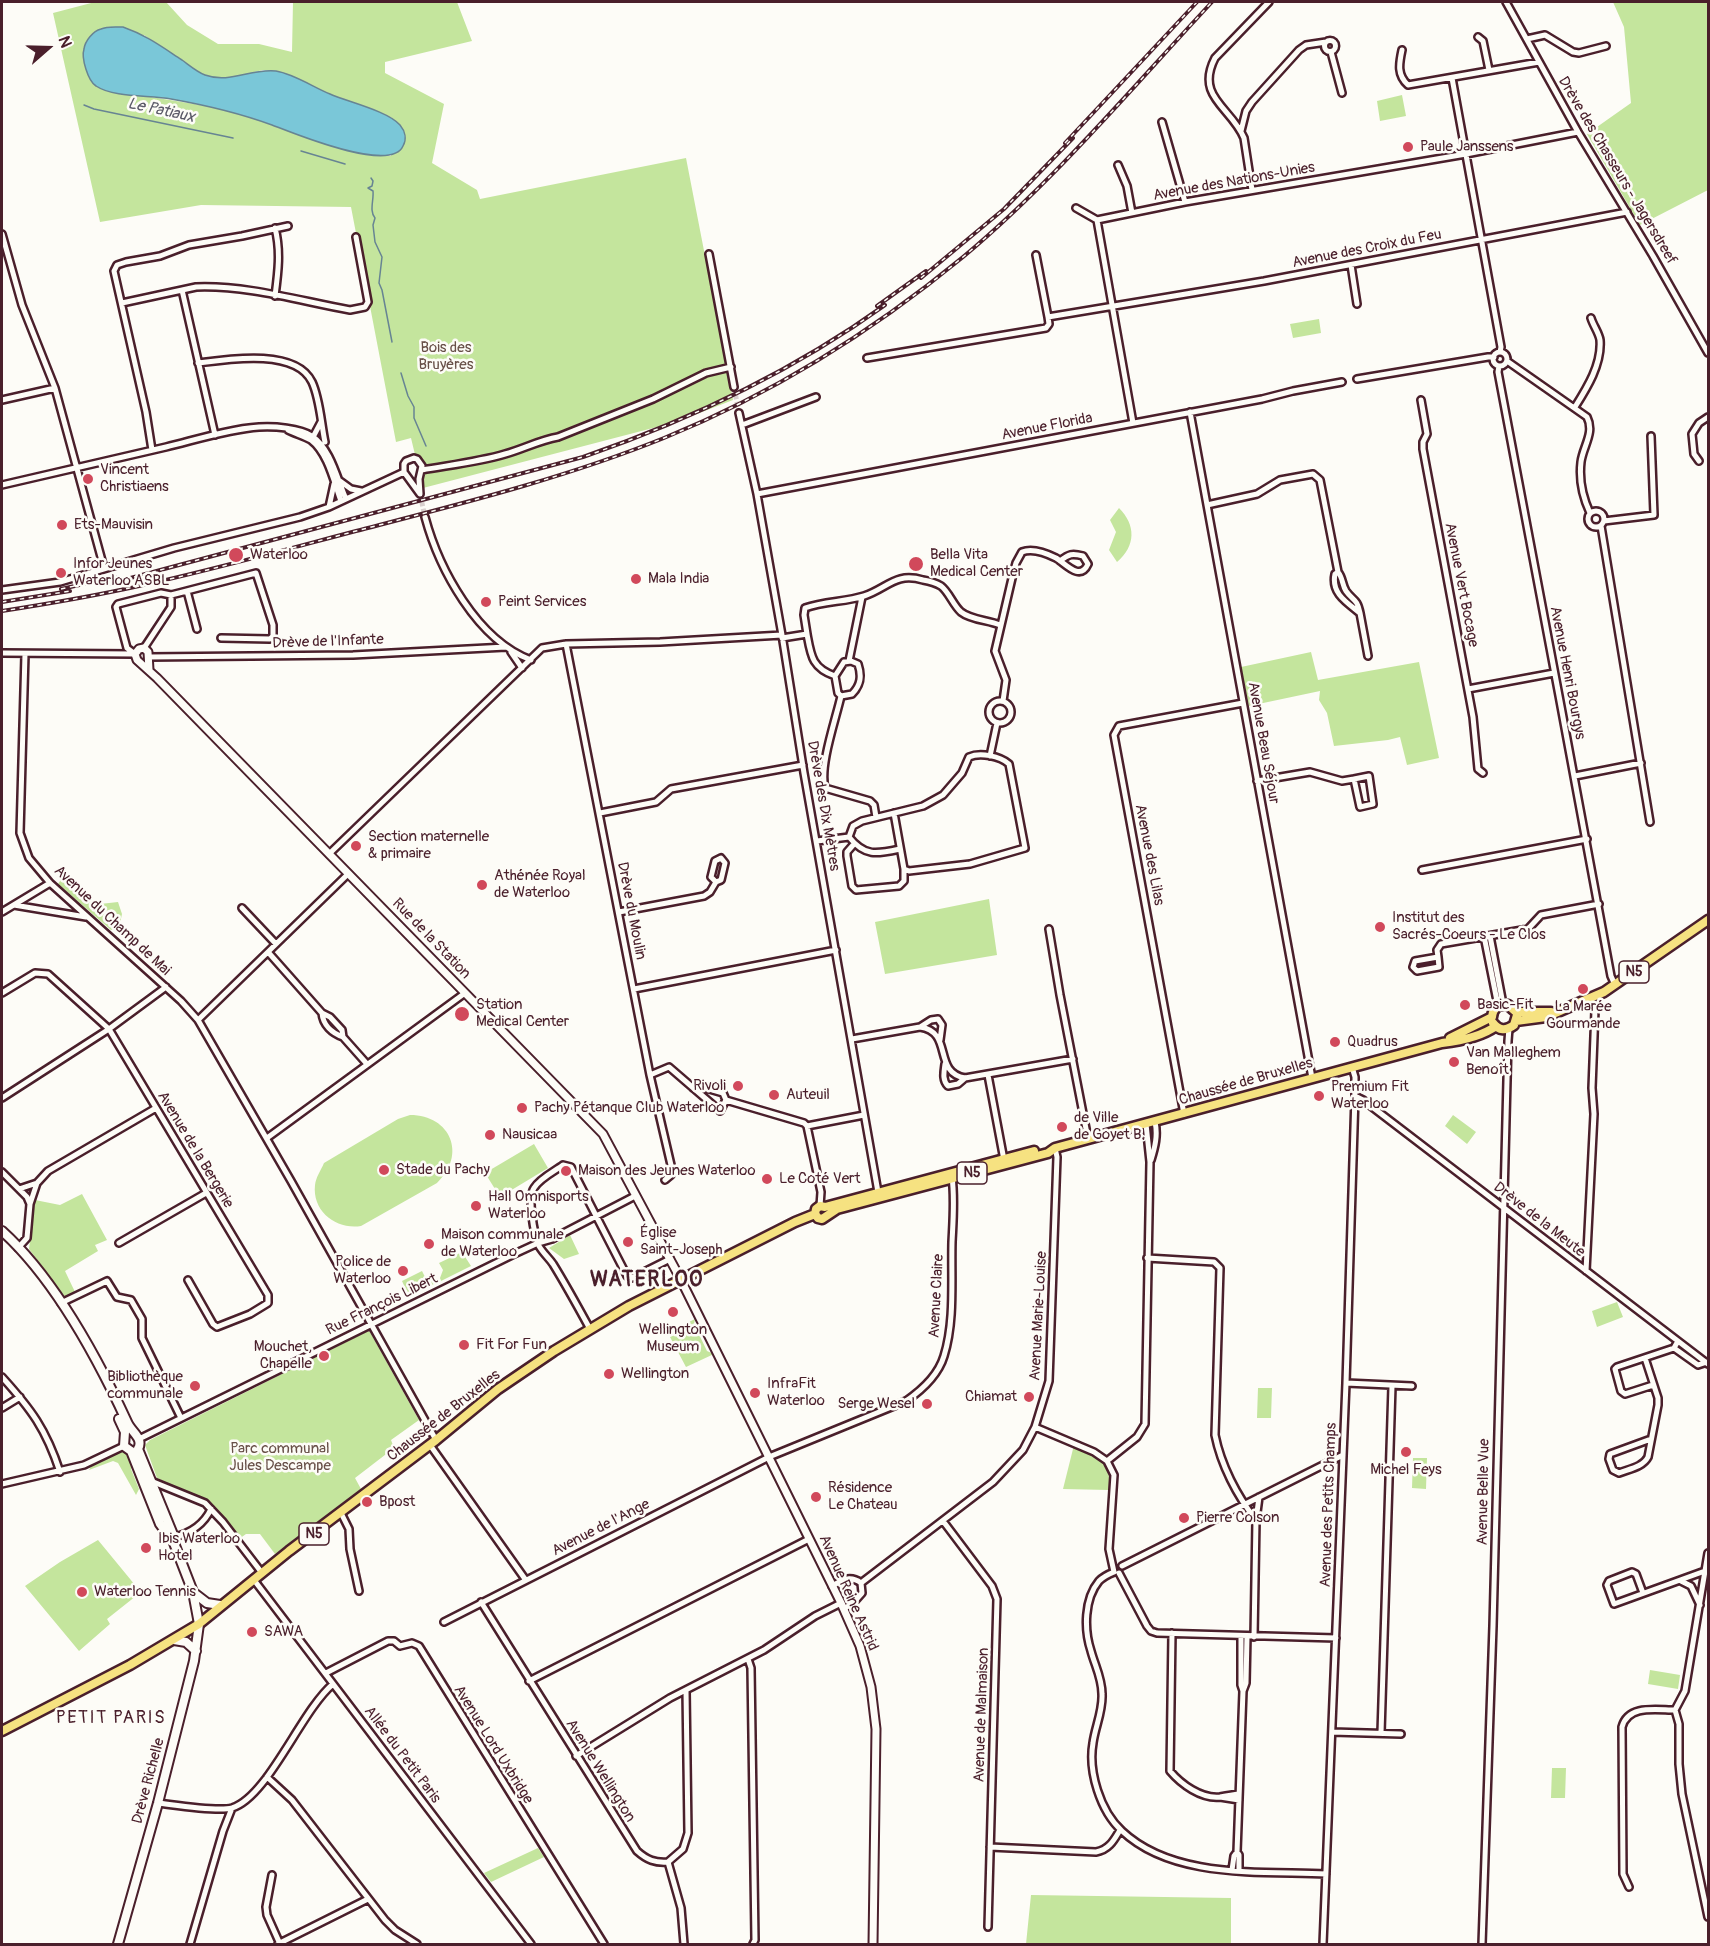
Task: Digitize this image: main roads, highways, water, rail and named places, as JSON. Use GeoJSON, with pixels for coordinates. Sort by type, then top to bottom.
{"type":"FeatureCollection","features":[{"type":"Feature","properties":{"kind":"main road","name":"N5"},"geometry":{"type":"LineString","coordinates":[[1516,1016],[1535,1019],[1591,999],[1616,985],[1708,921]]}},
{"type":"Feature","properties":{"kind":"main road","name":"Chaussée de Bruxelles"},"geometry":{"type":"LineString","coordinates":[[2,1731],[130,1665],[199,1624],[220,1605],[433,1442],[498,1389],[590,1329],[629,1306],[795,1222],[815,1215],[816,1209],[837,1209],[888,1196],[1046,1148],[1055,1148],[1184,1114],[1445,1042],[1491,1017],[1493,1010],[1501,1005],[1513,1008],[1516,1016],[1503,1028],[1452,1043],[1445,1042]]}},
{"type":"Feature","properties":{"kind":"main road"},"geometry":{"type":"LineString","coordinates":[[1491,1017],[1503,1028]]}},
{"type":"Feature","properties":{"kind":"main road","name":"Chaussée de Bruxelles"},"geometry":{"type":"LineString","coordinates":[[824,1209],[878,1192],[952,1176]]}},
{"type":"Feature","properties":{"kind":"main road","name":"Chaussée de Bruxelles"},"geometry":{"type":"LineString","coordinates":[[858,1203],[875,1196],[878,1192]]}},
{"type":"Feature","properties":{"kind":"main road"},"geometry":{"type":"LineString","coordinates":[[878,1192],[888,1196]]}},
{"type":"Feature","properties":{"kind":"main road"},"geometry":{"type":"LineString","coordinates":[[2,1231],[61,1303],[140,1444],[130,1446]]}},
{"type":"Feature","properties":{"kind":"main road"},"geometry":{"type":"LineString","coordinates":[[103,1377],[160,1524],[174,1540]]}},
{"type":"Feature","properties":{"kind":"main road"},"geometry":{"type":"LineString","coordinates":[[136,1437],[129,1435],[130,1446],[152,1481],[174,1540]]}},
{"type":"Feature","properties":{"kind":"main road","name":"Drève Richelle"},"geometry":{"type":"LineString","coordinates":[[118,1944],[190,1685],[196,1651],[199,1624],[193,1592],[174,1540]]}},
{"type":"Feature","properties":{"kind":"main road"},"geometry":{"type":"LineString","coordinates":[[193,1592],[207,1604],[220,1605]]}},
{"type":"Feature","properties":{"kind":"main road"},"geometry":{"type":"LineString","coordinates":[[174,1640],[190,1644],[196,1651]]}},
{"type":"Feature","properties":{"kind":"water"},"geometry":{"type":"Polygon","coordinates":[[[123,27],[154,42],[205,75],[223,78],[276,71],[387,115],[403,130],[405,138],[403,146],[395,153],[380,156],[362,154],[320,143],[222,110],[171,99],[103,90],[93,83],[88,74],[83,58],[85,46],[98,30],[123,27]]]}},
{"type":"Feature","properties":{"kind":"waterway","name":"Le Patiaux"},"geometry":{"type":"LineString","coordinates":[[84,105],[233,138]]}},
{"type":"Feature","properties":{"kind":"waterway","name":"Le Patiaux"},"geometry":{"type":"LineString","coordinates":[[301,151],[345,164]]}},
{"type":"Feature","properties":{"kind":"waterway","name":"Le Patiaux"},"geometry":{"type":"LineString","coordinates":[[371,178],[372,186],[368,188],[373,191],[375,242],[382,257],[379,283],[392,342]]}},
{"type":"Feature","properties":{"kind":"waterway","name":"Le Patiaux"},"geometry":{"type":"LineString","coordinates":[[401,373],[414,407],[414,418],[426,446]]}},
{"type":"Feature","properties":{"kind":"tunnel"},"geometry":{"type":"LineString","coordinates":[[734,387],[739,413]]}},
{"type":"Feature","properties":{"kind":"tunnel"},"geometry":{"type":"LineString","coordinates":[[420,494],[425,517]]}},
{"type":"Feature","properties":{"kind":"railway"},"geometry":{"type":"LineString","coordinates":[[1065,143],[1197,2]]}},
{"type":"Feature","properties":{"kind":"railway"},"geometry":{"type":"LineString","coordinates":[[2,611],[139,586],[434,511],[589,466],[664,438],[744,402],[820,359],[894,310],[997,228],[1122,101],[1212,2]]}},
{"type":"Feature","properties":{"kind":"railway"},"geometry":{"type":"LineString","coordinates":[[921,278],[1004,209],[1073,138]]}},
{"type":"Feature","properties":{"kind":"railway"},"geometry":{"type":"LineString","coordinates":[[877,306],[926,271]]}},
{"type":"Feature","properties":{"kind":"railway"},"geometry":{"type":"LineString","coordinates":[[108,584],[583,457],[623,443],[740,392],[814,351],[885,305]]}},
{"type":"Feature","properties":{"kind":"railway"},"geometry":{"type":"LineString","coordinates":[[61,589],[116,577]]}},
{"type":"Feature","properties":{"kind":"railway"},"geometry":{"type":"LineString","coordinates":[[2,602],[70,591]]}},
{"type":"Feature","properties":{"kind":"place","name":"Paule Janssens"},"geometry":{"type":"Point","coordinates":[1408,147]}},
{"type":"Feature","properties":{"kind":"place","name":"Vincent Christiaens"},"geometry":{"type":"Point","coordinates":[88,479]}},
{"type":"Feature","properties":{"kind":"place","name":"Ets-Mauvisin"},"geometry":{"type":"Point","coordinates":[62,525]}},
{"type":"Feature","properties":{"kind":"place","name":"Waterloo"},"geometry":{"type":"Point","coordinates":[236,555]}},
{"type":"Feature","properties":{"kind":"place","name":"Bella Vita Medical Center"},"geometry":{"type":"Point","coordinates":[916,564]}},
{"type":"Feature","properties":{"kind":"place","name":"Infor Jeunes Waterloo ASBL"},"geometry":{"type":"Point","coordinates":[61,573]}},
{"type":"Feature","properties":{"kind":"place","name":"Mala India"},"geometry":{"type":"Point","coordinates":[636,579]}},
{"type":"Feature","properties":{"kind":"place","name":"Peint Services"},"geometry":{"type":"Point","coordinates":[486,602]}},
{"type":"Feature","properties":{"kind":"place","name":"Section maternelle & primaire"},"geometry":{"type":"Point","coordinates":[356,846]}},
{"type":"Feature","properties":{"kind":"place","name":"Athénée Royal de Waterloo"},"geometry":{"type":"Point","coordinates":[482,885]}},
{"type":"Feature","properties":{"kind":"place","name":"Institut des Sacrés-Coeurs - Le Clos"},"geometry":{"type":"Point","coordinates":[1380,927]}},
{"type":"Feature","properties":{"kind":"place","name":"La Marée Gourmande"},"geometry":{"type":"Point","coordinates":[1583,989]}},
{"type":"Feature","properties":{"kind":"place","name":"Basic-Fit"},"geometry":{"type":"Point","coordinates":[1465,1005]}},
{"type":"Feature","properties":{"kind":"place","name":"Station Medical Center"},"geometry":{"type":"Point","coordinates":[462,1014]}},
{"type":"Feature","properties":{"kind":"place","name":"Quadrus"},"geometry":{"type":"Point","coordinates":[1335,1042]}},
{"type":"Feature","properties":{"kind":"place","name":"Van Malleghem Benoît"},"geometry":{"type":"Point","coordinates":[1454,1062]}},
{"type":"Feature","properties":{"kind":"place","name":"Rivoli"},"geometry":{"type":"Point","coordinates":[738,1086]}},
{"type":"Feature","properties":{"kind":"place","name":"Auteuil"},"geometry":{"type":"Point","coordinates":[774,1095]}},
{"type":"Feature","properties":{"kind":"place","name":"Premium Fit Waterloo"},"geometry":{"type":"Point","coordinates":[1319,1096]}},
{"type":"Feature","properties":{"kind":"place","name":"Pachy Pétanque Club Waterloo"},"geometry":{"type":"Point","coordinates":[522,1108]}},
{"type":"Feature","properties":{"kind":"place","name":"de Ville de Goyet B."},"geometry":{"type":"Point","coordinates":[1062,1127]}},
{"type":"Feature","properties":{"kind":"place","name":"Nausicaa"},"geometry":{"type":"Point","coordinates":[490,1135]}},
{"type":"Feature","properties":{"kind":"place","name":"Stade du Pachy"},"geometry":{"type":"Point","coordinates":[384,1170]}},
{"type":"Feature","properties":{"kind":"place","name":"Maison des Jeunes Waterloo"},"geometry":{"type":"Point","coordinates":[566,1171]}},
{"type":"Feature","properties":{"kind":"place","name":"Le Coté Vert"},"geometry":{"type":"Point","coordinates":[767,1179]}},
{"type":"Feature","properties":{"kind":"place","name":"Hall Omnisports Waterloo"},"geometry":{"type":"Point","coordinates":[476,1206]}},
{"type":"Feature","properties":{"kind":"place","name":"Église Saint-Joseph"},"geometry":{"type":"Point","coordinates":[628,1242]}},
{"type":"Feature","properties":{"kind":"place","name":"Maison communale de Waterloo"},"geometry":{"type":"Point","coordinates":[429,1244]}},
{"type":"Feature","properties":{"kind":"place","name":"Police de Waterloo"},"geometry":{"type":"Point","coordinates":[403,1271]}},
{"type":"Feature","properties":{"kind":"place","name":"Wellington Museum"},"geometry":{"type":"Point","coordinates":[673,1312]}},
{"type":"Feature","properties":{"kind":"place","name":"Fit For Fun"},"geometry":{"type":"Point","coordinates":[464,1345]}},
{"type":"Feature","properties":{"kind":"place","name":"Mouchet, Chapelle"},"geometry":{"type":"Point","coordinates":[324,1356]}},
{"type":"Feature","properties":{"kind":"place","name":"Wellington"},"geometry":{"type":"Point","coordinates":[609,1374]}},
{"type":"Feature","properties":{"kind":"place","name":"Bibliothèque communale"},"geometry":{"type":"Point","coordinates":[195,1386]}},
{"type":"Feature","properties":{"kind":"place","name":"InfraFit Waterloo"},"geometry":{"type":"Point","coordinates":[755,1393]}},
{"type":"Feature","properties":{"kind":"place","name":"Chiamat"},"geometry":{"type":"Point","coordinates":[1029,1397]}},
{"type":"Feature","properties":{"kind":"place","name":"Serge Wesel"},"geometry":{"type":"Point","coordinates":[927,1404]}},
{"type":"Feature","properties":{"kind":"place","name":"Michel Feys"},"geometry":{"type":"Point","coordinates":[1406,1452]}},
{"type":"Feature","properties":{"kind":"place","name":"Résidence Le Chateau"},"geometry":{"type":"Point","coordinates":[816,1497]}},
{"type":"Feature","properties":{"kind":"place","name":"Bpost"},"geometry":{"type":"Point","coordinates":[367,1502]}},
{"type":"Feature","properties":{"kind":"place","name":"Pierre Colson"},"geometry":{"type":"Point","coordinates":[1184,1518]}},
{"type":"Feature","properties":{"kind":"place","name":"Ibis Waterloo Hotel"},"geometry":{"type":"Point","coordinates":[146,1548]}},
{"type":"Feature","properties":{"kind":"place","name":"Waterloo Tennis"},"geometry":{"type":"Point","coordinates":[82,1592]}},
{"type":"Feature","properties":{"kind":"place","name":"SAWA"},"geometry":{"type":"Point","coordinates":[252,1632]}},
{"type":"Feature","properties":{"kind":"district","name":"WATERLOO"},"geometry":{"type":"Point","coordinates":[647,1281]}},
{"type":"Feature","properties":{"kind":"district","name":"PETIT PARIS"},"geometry":{"type":"Point","coordinates":[111,1718]}},
{"type":"Feature","properties":{"kind":"park label","name":"Bois des Bruyères"},"geometry":{"type":"Point","coordinates":[446,356]}},
{"type":"Feature","properties":{"kind":"park label","name":"Parc communal Jules Descampe"},"geometry":{"type":"Point","coordinates":[280,1458]}}]}
